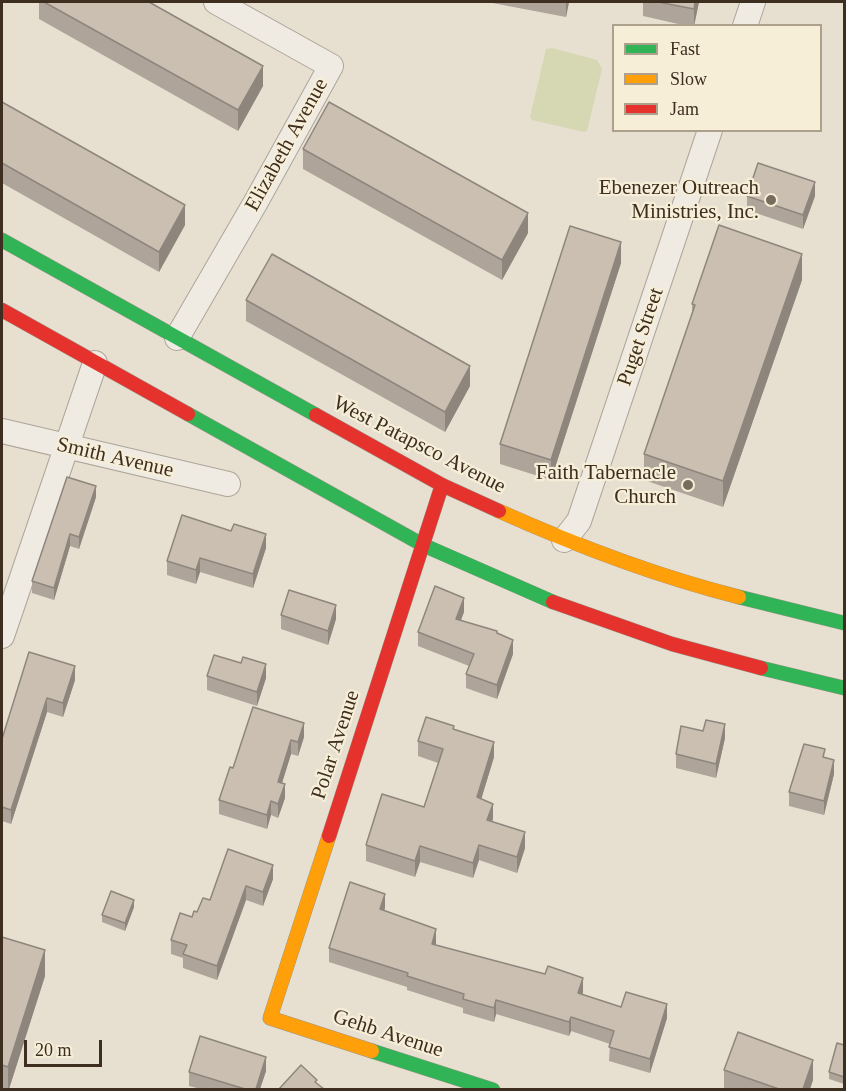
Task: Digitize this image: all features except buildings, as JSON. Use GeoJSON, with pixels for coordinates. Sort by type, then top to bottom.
{"type":"FeatureCollection","features":[{"type":"Feature","properties":{"kind":"main road","name":"West Patapsco Avenue"},"geometry":{"type":"LineString","coordinates":[[2,240],[442,485],[564,540],[688,584],[844,623]]}},
{"type":"Feature","properties":{"kind":"main road"},"geometry":{"type":"LineString","coordinates":[[2,310],[423,545],[555,603],[672,644],[792,677],[844,688]]}},
{"type":"Feature","properties":{"kind":"main road","name":"Polar Avenue"},"geometry":{"type":"LineString","coordinates":[[270,1018],[442,485]]}},
{"type":"Feature","properties":{"kind":"main road","name":"Gehb Avenue"},"geometry":{"type":"LineString","coordinates":[[270,1018],[493,1089]]}},
{"type":"Feature","properties":{"kind":"street","name":"Elizabeth Avenue"},"geometry":{"type":"LineString","coordinates":[[177,338],[331,66],[216,2]]}},
{"type":"Feature","properties":{"kind":"street"},"geometry":{"type":"LineString","coordinates":[[746,24],[753,2]]}},
{"type":"Feature","properties":{"kind":"street","name":"Puget Street"},"geometry":{"type":"LineString","coordinates":[[564,540],[579,521],[709,132]]}},
{"type":"Feature","properties":{"kind":"street"},"geometry":{"type":"LineString","coordinates":[[2,636],[94,363]]}},
{"type":"Feature","properties":{"kind":"street","name":"Smith Avenue"},"geometry":{"type":"LineString","coordinates":[[2,431],[228,484]]}},
{"type":"Feature","properties":{"kind":"green space"},"geometry":{"type":"Polygon","coordinates":[[[552,48],[597,60],[602,69],[587,131],[532,120],[530,117],[546,49],[552,48]]]}},
{"type":"Feature","properties":{"kind":"traffic: fast"},"geometry":{"type":"LineString","coordinates":[[2,240],[316,415]]}},
{"type":"Feature","properties":{"kind":"traffic: fast"},"geometry":{"type":"LineString","coordinates":[[188,414],[423,545],[553,602]]}},
{"type":"Feature","properties":{"kind":"traffic: fast"},"geometry":{"type":"LineString","coordinates":[[739,597],[844,623]]}},
{"type":"Feature","properties":{"kind":"traffic: fast"},"geometry":{"type":"LineString","coordinates":[[761,668],[844,688]]}},
{"type":"Feature","properties":{"kind":"traffic: fast"},"geometry":{"type":"LineString","coordinates":[[372,1051],[493,1090]]}},
{"type":"Feature","properties":{"kind":"traffic: slow"},"geometry":{"type":"LineString","coordinates":[[499,511],[617,559],[677,580],[739,597]]}},
{"type":"Feature","properties":{"kind":"traffic: slow"},"geometry":{"type":"LineString","coordinates":[[329,836],[270,1018],[372,1051]]}},
{"type":"Feature","properties":{"kind":"traffic: jam"},"geometry":{"type":"LineString","coordinates":[[2,310],[188,414]]}},
{"type":"Feature","properties":{"kind":"traffic: jam"},"geometry":{"type":"LineString","coordinates":[[316,415],[442,485],[499,511]]}},
{"type":"Feature","properties":{"kind":"traffic: jam"},"geometry":{"type":"LineString","coordinates":[[329,836],[442,485]]}},
{"type":"Feature","properties":{"kind":"traffic: jam"},"geometry":{"type":"LineString","coordinates":[[553,602],[672,644],[761,668]]}},
{"type":"Feature","properties":{"kind":"place","name":"Ebenezer Outreach Ministries, Inc."},"geometry":{"type":"Point","coordinates":[771,200]}},
{"type":"Feature","properties":{"kind":"place","name":"Faith Tabernacle Church"},"geometry":{"type":"Point","coordinates":[688,485]}}]}
